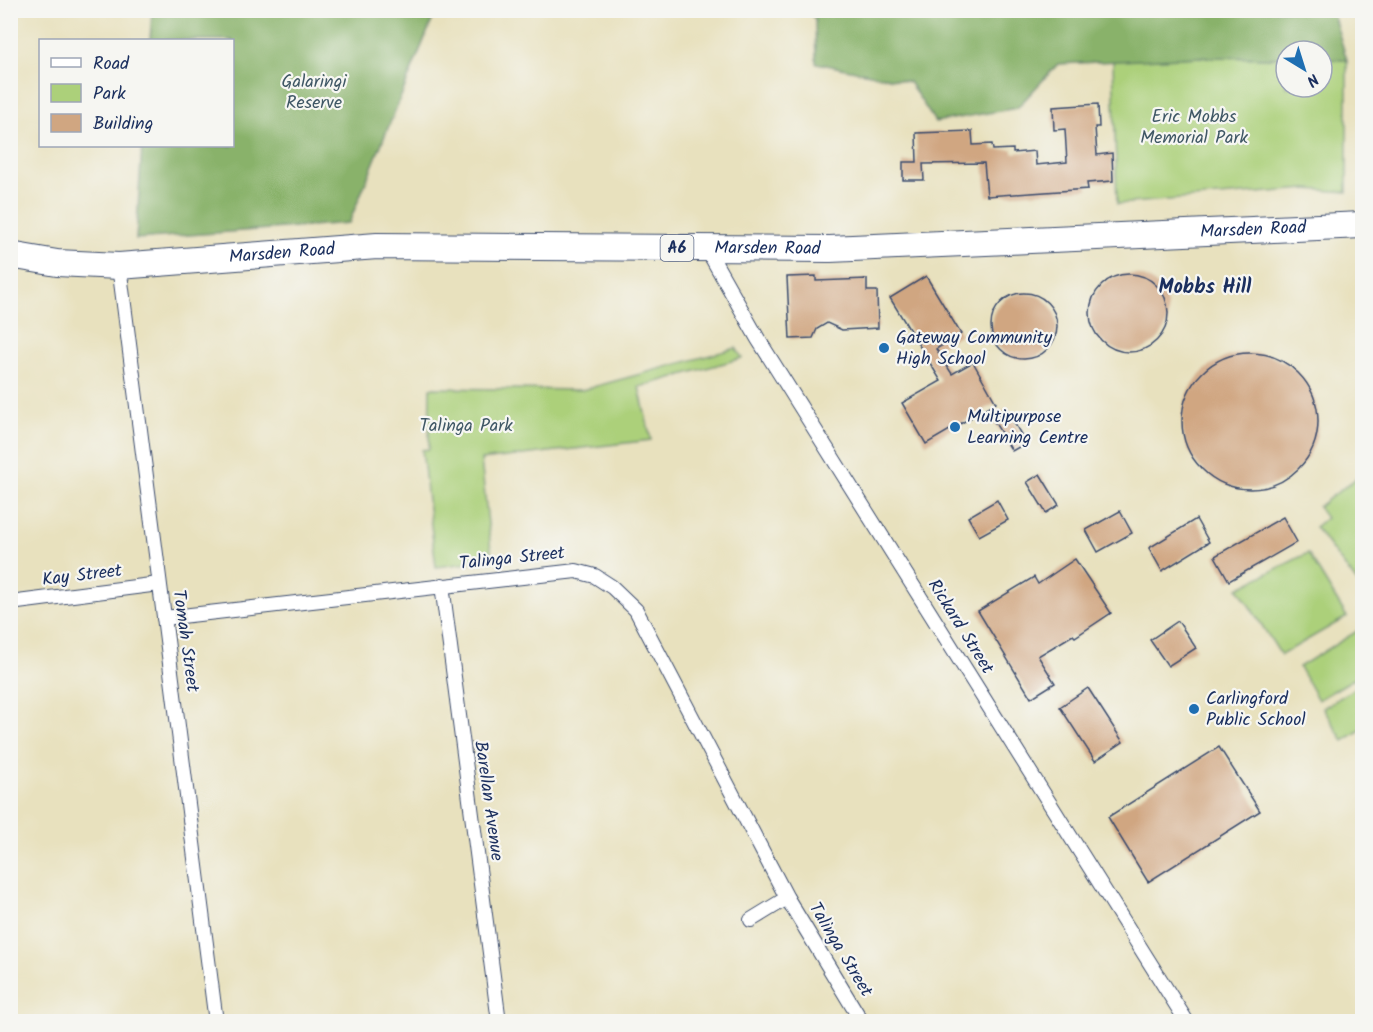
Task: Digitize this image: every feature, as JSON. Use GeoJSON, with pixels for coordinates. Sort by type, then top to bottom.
{"type":"FeatureCollection","features":[{"type":"Feature","properties":{"kind":"highway","name":"Marsden Road"},"geometry":{"type":"LineString","coordinates":[[10,255],[57,263],[118,266],[377,246],[876,248],[1357,229]]}},
{"type":"Feature","properties":{"kind":"street","name":"Rickard Street"},"geometry":{"type":"LineString","coordinates":[[708,249],[758,339],[1187,1022]]}},
{"type":"Feature","properties":{"kind":"street","name":"Tomah Street"},"geometry":{"type":"LineString","coordinates":[[118,266],[216,1022]]}},
{"type":"Feature","properties":{"kind":"street","name":"Talinga Street"},"geometry":{"type":"LineString","coordinates":[[164,618],[576,571],[595,576],[624,596],[636,610],[787,898],[862,1022]]}},
{"type":"Feature","properties":{"kind":"street","name":"Kay Street"},"geometry":{"type":"LineString","coordinates":[[10,603],[159,584]]}},
{"type":"Feature","properties":{"kind":"street","name":"Barellan Avenue"},"geometry":{"type":"LineString","coordinates":[[442,585],[499,1022]]}},
{"type":"Feature","properties":{"kind":"street","name":"Talinga Street"},"geometry":{"type":"LineString","coordinates":[[751,920],[787,898]]}},
{"type":"Feature","properties":{"kind":"green space","name":"Galaringi Reserve"},"geometry":{"type":"Polygon","coordinates":[[[152,11],[436,11],[349,223],[136,239],[142,147],[234,147],[234,39],[150,39],[152,11]]]}},
{"type":"Feature","properties":{"kind":"green space"},"geometry":{"type":"Polygon","coordinates":[[[807,11],[1332,11],[1347,60],[1334,59],[1334,39],[1274,39],[1274,58],[1200,57],[1058,64],[1017,108],[935,122],[909,82],[816,63],[815,19],[807,11]]]}},
{"type":"Feature","properties":{"kind":"green space","name":"Eric Mobbs Memorial Park"},"geometry":{"type":"Polygon","coordinates":[[[1200,57],[1274,58],[1274,99],[1334,99],[1334,59],[1347,60],[1347,192],[1307,189],[1117,204],[1113,60],[1200,57]]]}},
{"type":"Feature","properties":{"kind":"green space","name":"Talinga Park"},"geometry":{"type":"Polygon","coordinates":[[[736,348],[742,358],[639,387],[651,440],[481,460],[492,560],[436,567],[422,450],[429,449],[430,388],[582,390],[736,348]]]}},
{"type":"Feature","properties":{"kind":"green space"},"geometry":{"type":"Polygon","coordinates":[[[1362,474],[1362,589],[1315,527],[1326,518],[1318,507],[1362,474]]]}},
{"type":"Feature","properties":{"kind":"green space"},"geometry":{"type":"Polygon","coordinates":[[[1308,553],[1347,617],[1281,655],[1238,588],[1308,553]]]}},
{"type":"Feature","properties":{"kind":"green space"},"geometry":{"type":"Polygon","coordinates":[[[1362,628],[1362,674],[1318,700],[1299,667],[1362,628]]]}},
{"type":"Feature","properties":{"kind":"green space"},"geometry":{"type":"Polygon","coordinates":[[[1362,684],[1362,729],[1343,741],[1323,708],[1362,684]]]}},
{"type":"Feature","properties":{"kind":"building"},"geometry":{"type":"Polygon","coordinates":[[[1098,104],[1099,127],[1095,127],[1097,155],[1112,153],[1113,181],[1087,183],[1088,189],[987,196],[984,163],[923,164],[924,180],[903,180],[903,162],[917,162],[916,133],[972,131],[973,145],[992,144],[993,150],[1013,149],[1013,153],[1035,151],[1036,165],[1067,162],[1065,129],[1054,130],[1053,107],[1098,104]]]}},
{"type":"Feature","properties":{"kind":"building"},"geometry":{"type":"Polygon","coordinates":[[[1129,274],[1144,277],[1157,285],[1165,298],[1168,313],[1165,328],[1157,341],[1144,349],[1129,352],[1114,349],[1101,341],[1093,328],[1090,313],[1093,298],[1101,285],[1114,277],[1129,274]]]}},
{"type":"Feature","properties":{"kind":"building"},"geometry":{"type":"Polygon","coordinates":[[[816,276],[816,281],[867,279],[867,291],[877,291],[878,328],[842,330],[827,323],[817,329],[813,338],[790,339],[787,277],[816,276]]]}},
{"type":"Feature","properties":{"kind":"building"},"geometry":{"type":"Polygon","coordinates":[[[926,276],[961,334],[936,349],[952,374],[973,362],[996,403],[926,444],[902,403],[941,381],[890,298],[926,276]]]}},
{"type":"Feature","properties":{"kind":"building"},"geometry":{"type":"Polygon","coordinates":[[[1018,293],[1030,293],[1042,298],[1052,308],[1057,326],[1055,339],[1042,354],[1030,359],[1018,359],[1006,354],[996,344],[991,332],[991,320],[996,308],[1006,298],[1018,293]]]}},
{"type":"Feature","properties":{"kind":"building"},"geometry":{"type":"Polygon","coordinates":[[[1250,353],[1276,358],[1298,373],[1313,395],[1318,421],[1313,447],[1298,469],[1276,484],[1250,489],[1224,484],[1202,469],[1187,447],[1182,421],[1187,395],[1202,373],[1224,358],[1250,353]]]}},
{"type":"Feature","properties":{"kind":"building"},"geometry":{"type":"Polygon","coordinates":[[[1006,409],[1026,443],[1012,451],[992,418],[1006,409]]]}},
{"type":"Feature","properties":{"kind":"building"},"geometry":{"type":"Polygon","coordinates":[[[1040,474],[1059,505],[1046,513],[1027,482],[1040,474]]]}},
{"type":"Feature","properties":{"kind":"building"},"geometry":{"type":"Polygon","coordinates":[[[997,500],[1008,520],[979,536],[968,517],[997,500]]]}},
{"type":"Feature","properties":{"kind":"building"},"geometry":{"type":"Polygon","coordinates":[[[1120,511],[1132,533],[1098,552],[1086,530],[1120,511]]]}},
{"type":"Feature","properties":{"kind":"building"},"geometry":{"type":"Polygon","coordinates":[[[1283,517],[1297,542],[1229,581],[1215,556],[1283,517]]]}},
{"type":"Feature","properties":{"kind":"building"},"geometry":{"type":"Polygon","coordinates":[[[1196,519],[1209,542],[1162,571],[1149,548],[1196,519]]]}},
{"type":"Feature","properties":{"kind":"building"},"geometry":{"type":"Polygon","coordinates":[[[1075,559],[1111,613],[1075,637],[1073,635],[1038,656],[1055,683],[1031,698],[978,611],[1034,577],[1038,584],[1075,559]]]}},
{"type":"Feature","properties":{"kind":"building"},"geometry":{"type":"Polygon","coordinates":[[[1178,621],[1196,648],[1168,666],[1150,640],[1178,621]]]}},
{"type":"Feature","properties":{"kind":"building"},"geometry":{"type":"Polygon","coordinates":[[[1088,688],[1123,742],[1095,761],[1060,707],[1088,688]]]}},
{"type":"Feature","properties":{"kind":"building"},"geometry":{"type":"Polygon","coordinates":[[[1219,747],[1260,811],[1148,882],[1108,817],[1219,747]]]}},
{"type":"Feature","properties":{"kind":"place","name":"Gateway Community High School"},"geometry":{"type":"Point","coordinates":[884,348]}},
{"type":"Feature","properties":{"kind":"place","name":"Multipurpose Learning Centre"},"geometry":{"type":"Point","coordinates":[955,427]}},
{"type":"Feature","properties":{"kind":"place","name":"Carlingford Public School"},"geometry":{"type":"Point","coordinates":[1194,709]}},
{"type":"Feature","properties":{"kind":"district","name":"Mobbs Hill"},"geometry":{"type":"Point","coordinates":[1205,288]}}]}
